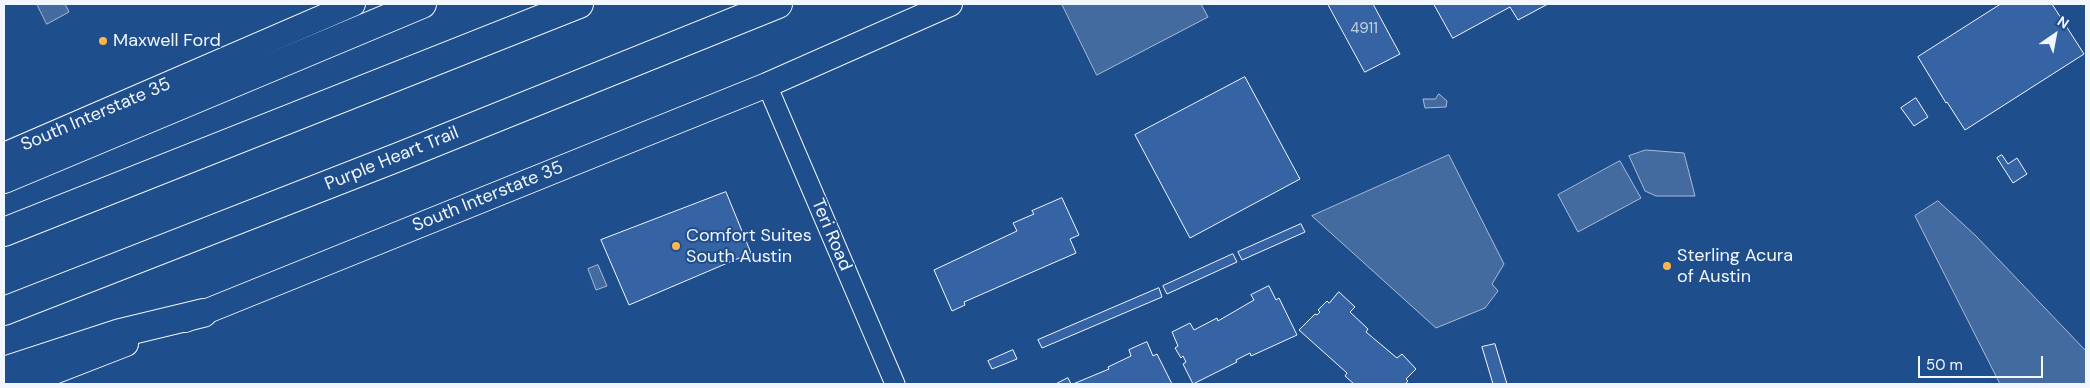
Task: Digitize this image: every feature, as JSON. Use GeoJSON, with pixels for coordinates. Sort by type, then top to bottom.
{"type":"FeatureCollection","features":[{"type":"Feature","properties":{"kind":"highway"},"geometry":{"type":"LineString","coordinates":[[4,179],[422,4]]}},
{"type":"Feature","properties":{"kind":"highway"},"geometry":{"type":"LineString","coordinates":[[4,232],[579,4]]}},
{"type":"Feature","properties":{"kind":"highway","name":"Purple Heart Trail"},"geometry":{"type":"LineString","coordinates":[[4,311],[401,156],[778,4]]}},
{"type":"Feature","properties":{"kind":"highway"},"geometry":{"type":"LineString","coordinates":[[4,371],[120,333],[203,313]]}},
{"type":"Feature","properties":{"kind":"main road","name":"South Interstate 35"},"geometry":{"type":"LineString","coordinates":[[4,155],[353,4]]}},
{"type":"Feature","properties":{"kind":"main road","name":"South Interstate 35"},"geometry":{"type":"LineString","coordinates":[[23,384],[767,85],[950,4]]}},
{"type":"Feature","properties":{"kind":"street","name":"Teri Road"},"geometry":{"type":"LineString","coordinates":[[767,85],[895,384]]}},
{"type":"Feature","properties":{"kind":"water"},"geometry":{"type":"Polygon","coordinates":[[[37,4],[65,4],[69,12],[47,24],[37,4]]]}},
{"type":"Feature","properties":{"kind":"water"},"geometry":{"type":"Polygon","coordinates":[[[1062,4],[1201,4],[1208,17],[1097,75],[1062,4]]]}},
{"type":"Feature","properties":{"kind":"water"},"geometry":{"type":"Polygon","coordinates":[[[1439,94],[1447,101],[1446,107],[1425,108],[1423,99],[1435,99],[1439,94]]]}},
{"type":"Feature","properties":{"kind":"water"},"geometry":{"type":"Polygon","coordinates":[[[1646,150],[1684,153],[1695,196],[1656,196],[1645,191],[1629,156],[1646,150]]]}},
{"type":"Feature","properties":{"kind":"water"},"geometry":{"type":"Polygon","coordinates":[[[1449,155],[1504,264],[1492,284],[1498,291],[1485,308],[1436,328],[1312,216],[1449,155]]]}},
{"type":"Feature","properties":{"kind":"water"},"geometry":{"type":"Polygon","coordinates":[[[1620,161],[1641,198],[1578,232],[1558,195],[1620,161]]]}},
{"type":"Feature","properties":{"kind":"water"},"geometry":{"type":"Polygon","coordinates":[[[1938,201],[1976,236],[2086,351],[2086,384],[2000,384],[1915,216],[1938,201]]]}},
{"type":"Feature","properties":{"kind":"water"},"geometry":{"type":"Polygon","coordinates":[[[598,265],[607,286],[596,290],[588,269],[598,265]]]}},
{"type":"Feature","properties":{"kind":"building"},"geometry":{"type":"Polygon","coordinates":[[[1328,4],[1373,4],[1400,54],[1365,72],[1328,4]]]}},
{"type":"Feature","properties":{"kind":"building"},"geometry":{"type":"Polygon","coordinates":[[[1434,4],[1548,4],[1518,20],[1510,7],[1453,38],[1434,4]]]}},
{"type":"Feature","properties":{"kind":"building"},"geometry":{"type":"Polygon","coordinates":[[[2001,4],[2052,4],[2084,54],[1965,130],[1918,57],[2001,4]]]}},
{"type":"Feature","properties":{"kind":"building"},"geometry":{"type":"Polygon","coordinates":[[[1245,77],[1300,179],[1190,238],[1135,135],[1245,77]]]}},
{"type":"Feature","properties":{"kind":"building"},"geometry":{"type":"Polygon","coordinates":[[[1916,98],[1928,117],[1914,126],[1901,108],[1916,98]]]}},
{"type":"Feature","properties":{"kind":"building"},"geometry":{"type":"Polygon","coordinates":[[[2002,155],[2008,164],[2017,158],[2027,174],[2013,183],[1997,158],[2002,155]]]}},
{"type":"Feature","properties":{"kind":"building","name":"Comfort Suites South Austin"},"geometry":{"type":"Polygon","coordinates":[[[726,192],[751,253],[629,305],[601,240],[726,192]]]}},
{"type":"Feature","properties":{"kind":"building"},"geometry":{"type":"Polygon","coordinates":[[[1062,198],[1079,235],[1070,239],[1076,253],[964,302],[965,305],[952,311],[934,270],[1017,231],[1013,223],[1034,214],[1032,211],[1062,198]]]}},
{"type":"Feature","properties":{"kind":"building"},"geometry":{"type":"Polygon","coordinates":[[[1301,224],[1305,232],[1242,260],[1238,252],[1301,224]]]}},
{"type":"Feature","properties":{"kind":"building"},"geometry":{"type":"Polygon","coordinates":[[[1233,254],[1237,262],[1167,294],[1163,286],[1233,254]]]}},
{"type":"Feature","properties":{"kind":"building"},"geometry":{"type":"Polygon","coordinates":[[[1269,286],[1276,300],[1279,298],[1297,335],[1251,356],[1250,353],[1236,360],[1237,362],[1193,384],[1183,364],[1186,362],[1183,356],[1181,358],[1175,348],[1178,346],[1172,332],[1190,323],[1194,330],[1217,318],[1218,321],[1254,300],[1251,295],[1269,286]]]}},
{"type":"Feature","properties":{"kind":"building"},"geometry":{"type":"Polygon","coordinates":[[[1159,288],[1162,297],[1042,348],[1038,340],[1159,288]]]}},
{"type":"Feature","properties":{"kind":"building"},"geometry":{"type":"Polygon","coordinates":[[[1339,292],[1355,307],[1350,312],[1368,329],[1366,332],[1397,358],[1402,354],[1416,369],[1406,379],[1408,381],[1405,384],[1354,384],[1345,376],[1347,373],[1299,330],[1315,314],[1317,315],[1320,312],[1318,310],[1327,301],[1329,303],[1339,292]]]}},
{"type":"Feature","properties":{"kind":"building"},"geometry":{"type":"Polygon","coordinates":[[[1147,342],[1153,356],[1157,354],[1172,384],[1073,384],[1109,369],[1108,367],[1131,356],[1129,350],[1147,342]]]}},
{"type":"Feature","properties":{"kind":"building"},"geometry":{"type":"Polygon","coordinates":[[[1495,344],[1507,384],[1493,384],[1482,347],[1495,344]]]}},
{"type":"Feature","properties":{"kind":"building"},"geometry":{"type":"Polygon","coordinates":[[[1013,350],[1017,359],[992,369],[988,361],[1013,350]]]}},
{"type":"Feature","properties":{"kind":"building"},"geometry":{"type":"Polygon","coordinates":[[[1068,378],[1071,384],[1056,384],[1068,378]]]}},
{"type":"Feature","properties":{"kind":"place","name":"Maxwell Ford"},"geometry":{"type":"Point","coordinates":[103,41]}},
{"type":"Feature","properties":{"kind":"place","name":"Comfort Suites South Austin"},"geometry":{"type":"Point","coordinates":[676,246]}},
{"type":"Feature","properties":{"kind":"place","name":"Sterling Acura of Austin"},"geometry":{"type":"Point","coordinates":[1667,266]}}]}
